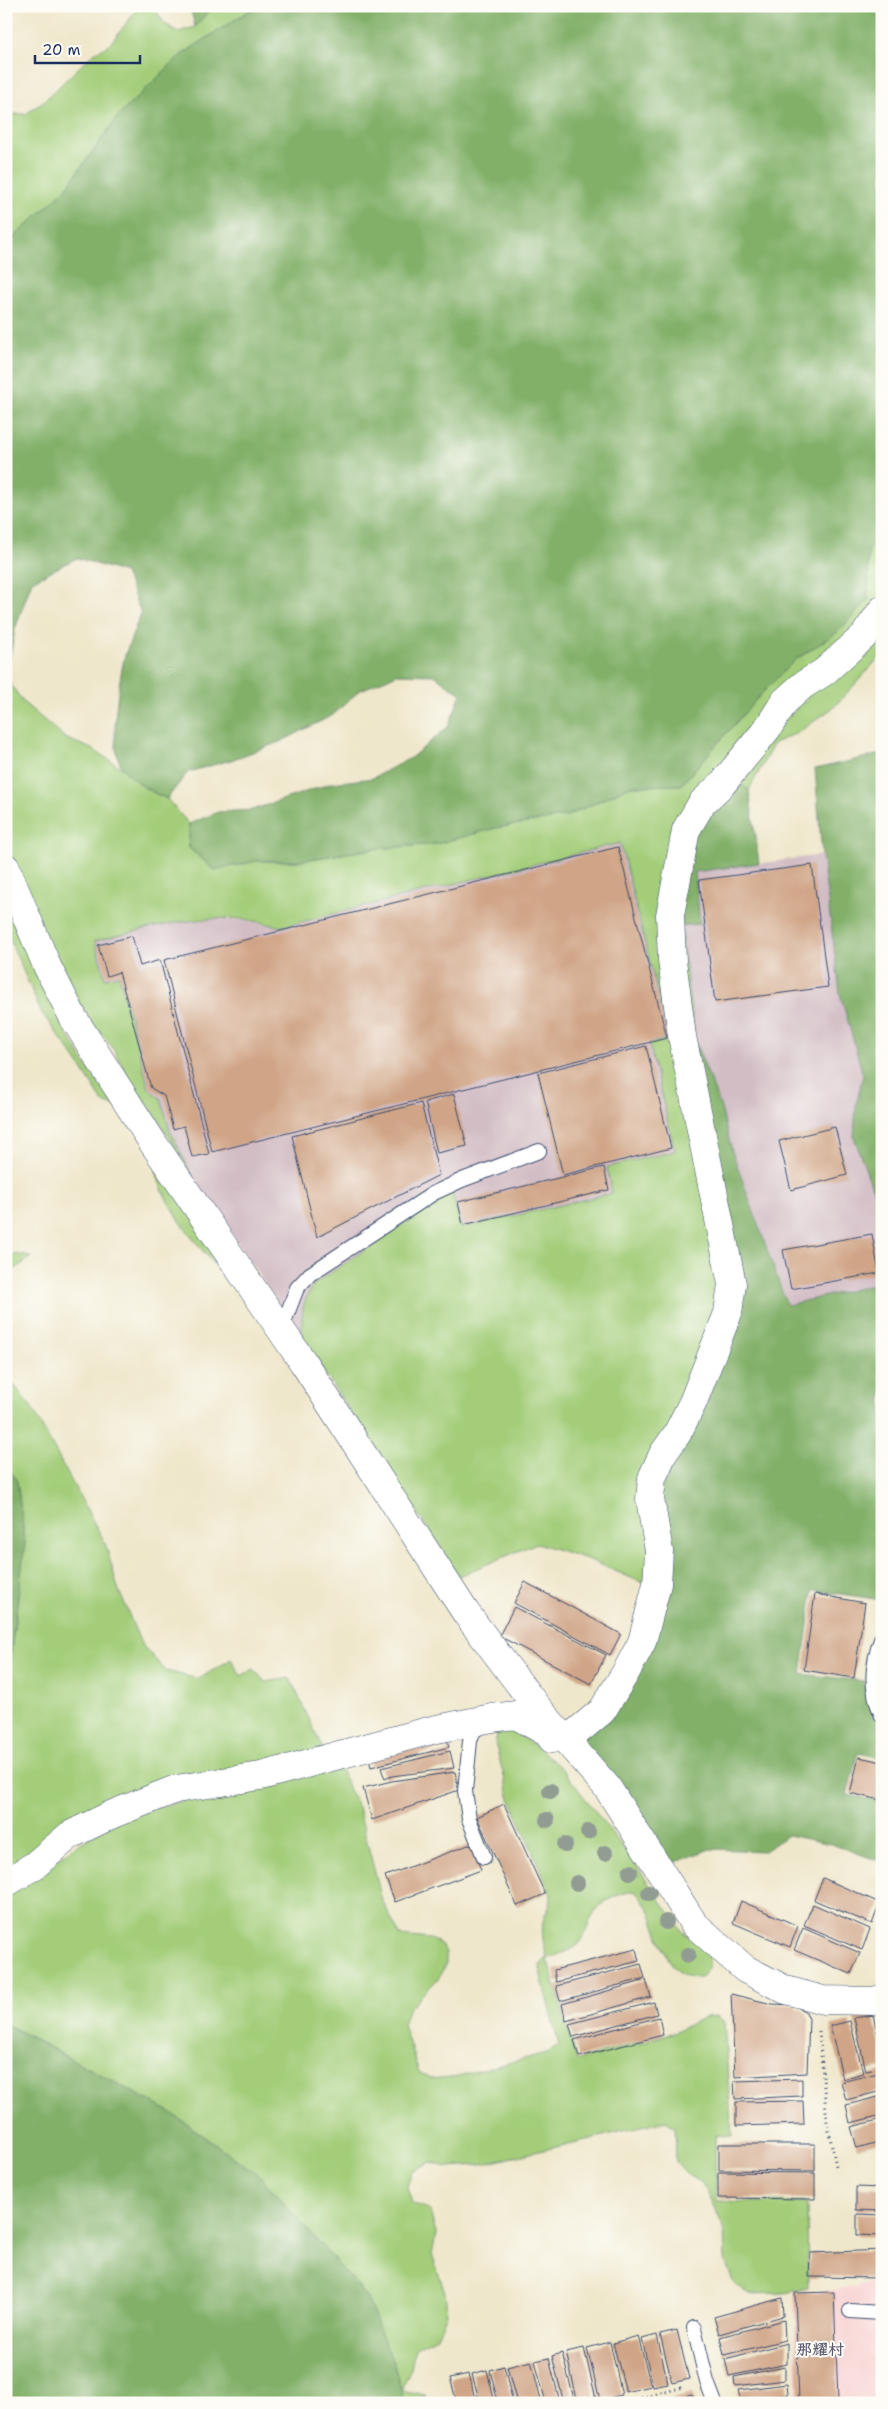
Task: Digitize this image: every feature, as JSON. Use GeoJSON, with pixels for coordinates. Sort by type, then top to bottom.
{"type":"FeatureCollection","features":[{"type":"Feature","properties":{"kind":"street"},"geometry":{"type":"LineString","coordinates":[[567,1740],[602,1711],[642,1642],[657,1584],[659,1551],[650,1499],[652,1478],[663,1454],[677,1434],[693,1402],[728,1313],[732,1284],[682,1036],[672,960],[670,915],[686,830],[702,803],[723,783],[766,729],[785,701],[803,685],[824,672],[864,636],[882,610]]}},
{"type":"Feature","properties":{"kind":"street"},"geometry":{"type":"LineString","coordinates":[[6,868],[47,966],[74,1019],[153,1143],[281,1330],[466,1613],[536,1706],[607,1787],[694,1924]]}},
{"type":"Feature","properties":{"kind":"street"},"geometry":{"type":"LineString","coordinates":[[6,1883],[35,1865],[70,1835],[113,1814],[176,1788],[261,1776],[432,1730],[516,1715],[548,1733],[595,1787],[676,1908],[746,1969],[786,1990],[823,2000],[873,2001],[882,1998]]}},
{"type":"Feature","properties":{"kind":"lane"},"geometry":{"type":"LineString","coordinates":[[281,1330],[297,1288],[310,1274],[434,1193],[539,1151]]}},
{"type":"Feature","properties":{"kind":"lane"},"geometry":{"type":"LineString","coordinates":[[882,1637],[872,1675],[873,1690],[882,1716]]}},
{"type":"Feature","properties":{"kind":"lane"},"geometry":{"type":"LineString","coordinates":[[484,1857],[466,1804],[466,1775],[473,1732],[492,1718]]}},
{"type":"Feature","properties":{"kind":"lane"},"geometry":{"type":"LineString","coordinates":[[850,2311],[873,2311],[880,2313],[882,2316]]}},
{"type":"Feature","properties":{"kind":"lane"},"geometry":{"type":"LineString","coordinates":[[694,2328],[707,2382],[715,2403]]}},
{"type":"Feature","properties":{"kind":"path"},"geometry":{"type":"LineString","coordinates":[[823,2000],[819,2035],[827,2122],[836,2166]]}},
{"type":"Feature","properties":{"kind":"path"},"geometry":{"type":"LineString","coordinates":[[622,2403],[707,2382]]}},
{"type":"Feature","properties":{"kind":"shaded area"},"geometry":{"type":"Polygon","coordinates":[[[620,843],[669,1039],[649,1044],[675,1151],[607,1167],[613,1193],[461,1228],[452,1191],[301,1318],[303,1340],[193,1177],[170,1131],[161,1099],[149,1089],[119,975],[105,979],[95,941],[181,922],[219,919],[244,920],[281,927],[620,843]]]}},
{"type":"Feature","properties":{"kind":"shaded area"},"geometry":{"type":"Polygon","coordinates":[[[822,855],[840,993],[863,1075],[856,1106],[868,1173],[877,1201],[882,1237],[882,1283],[788,1305],[732,1150],[721,1108],[695,1042],[678,926],[700,924],[695,872],[822,855]]]}},
{"type":"Feature","properties":{"kind":"shaded area"},"geometry":{"type":"Polygon","coordinates":[[[882,2281],[882,2403],[797,2403],[794,2293],[833,2290],[882,2281]]]}},
{"type":"Feature","properties":{"kind":"green space"},"geometry":{"type":"Polygon","coordinates":[[[144,6],[153,6],[164,23],[178,32],[195,27],[213,6],[256,6],[181,55],[119,115],[64,191],[16,235],[6,251],[6,114],[26,114],[44,101],[94,53],[109,45],[137,10],[144,6]]]}},
{"type":"Feature","properties":{"kind":"green space"},"geometry":{"type":"Polygon","coordinates":[[[190,6],[213,6],[195,27],[190,6]]]}},
{"type":"Feature","properties":{"kind":"green space"},"geometry":{"type":"Polygon","coordinates":[[[256,6],[882,6],[882,533],[868,551],[868,600],[839,631],[795,660],[761,694],[681,785],[631,786],[567,816],[496,828],[436,844],[373,849],[297,861],[257,861],[215,870],[189,848],[189,824],[218,812],[252,810],[332,783],[373,778],[412,757],[448,727],[461,694],[434,675],[397,674],[359,691],[333,715],[282,741],[231,760],[188,772],[167,799],[144,787],[123,769],[118,759],[116,746],[116,712],[120,678],[126,652],[141,613],[125,573],[77,558],[32,581],[15,629],[6,678],[6,251],[16,235],[64,191],[119,115],[181,55],[256,6]]]}},
{"type":"Feature","properties":{"kind":"green space"},"geometry":{"type":"Polygon","coordinates":[[[882,533],[882,600],[823,665],[672,865],[726,1282],[643,1583],[587,1559],[537,1543],[459,1576],[303,1340],[302,1318],[304,1305],[309,1291],[314,1284],[452,1191],[461,1228],[612,1193],[607,1167],[675,1151],[649,1044],[669,1039],[620,843],[281,927],[243,919],[206,919],[168,924],[95,941],[105,978],[119,975],[149,1089],[161,1099],[170,1131],[193,1177],[158,1119],[131,1082],[112,1047],[89,1020],[62,973],[6,845],[6,678],[24,703],[65,738],[92,749],[122,768],[146,789],[167,799],[189,824],[189,848],[215,870],[257,861],[297,861],[373,849],[436,844],[496,828],[567,816],[631,786],[681,785],[761,694],[795,660],[839,631],[868,600],[868,551],[882,533]]]}},
{"type":"Feature","properties":{"kind":"green space"},"geometry":{"type":"Polygon","coordinates":[[[882,623],[882,655],[834,707],[799,732],[774,743],[749,790],[733,779],[770,735],[882,623]]]}},
{"type":"Feature","properties":{"kind":"green space"},"geometry":{"type":"Polygon","coordinates":[[[880,754],[882,762],[882,1237],[877,1201],[854,1137],[856,1106],[863,1075],[840,993],[822,855],[815,769],[880,754]]]}},
{"type":"Feature","properties":{"kind":"green space"},"geometry":{"type":"Polygon","coordinates":[[[733,779],[749,790],[759,863],[695,872],[700,924],[678,926],[691,834],[733,779]]]}},
{"type":"Feature","properties":{"kind":"green space"},"geometry":{"type":"Polygon","coordinates":[[[6,897],[41,980],[68,1034],[83,1060],[118,1108],[103,1102],[75,1058],[41,1012],[6,931],[6,897]]]}},
{"type":"Feature","properties":{"kind":"green space"},"geometry":{"type":"Polygon","coordinates":[[[695,1041],[721,1108],[732,1151],[787,1305],[882,1283],[882,1600],[813,1590],[801,1674],[865,1681],[866,1694],[882,1734],[882,1758],[858,1753],[847,1795],[882,1801],[882,1862],[831,1844],[788,1835],[764,1851],[710,1849],[671,1864],[592,1760],[583,1737],[649,1644],[657,1500],[734,1321],[695,1041]]]}},
{"type":"Feature","properties":{"kind":"green space"},"geometry":{"type":"Polygon","coordinates":[[[155,1160],[222,1261],[215,1266],[186,1230],[169,1203],[157,1175],[155,1160]]]}},
{"type":"Feature","properties":{"kind":"green space"},"geometry":{"type":"Polygon","coordinates":[[[14,1254],[31,1257],[6,1276],[6,1256],[14,1254]]]}},
{"type":"Feature","properties":{"kind":"green space"},"geometry":{"type":"Polygon","coordinates":[[[6,1381],[15,1386],[32,1408],[105,1543],[118,1588],[141,1644],[166,1671],[199,1679],[231,1659],[241,1676],[254,1669],[265,1682],[290,1678],[323,1749],[174,1782],[6,1876],[6,1690],[25,1543],[17,1481],[6,1465],[6,1381]]]}},
{"type":"Feature","properties":{"kind":"green space"},"geometry":{"type":"Polygon","coordinates":[[[6,1465],[17,1481],[25,1543],[6,1690],[6,1465]]]}},
{"type":"Feature","properties":{"kind":"green space"},"geometry":{"type":"Polygon","coordinates":[[[502,1727],[538,1747],[565,1772],[634,1862],[683,1932],[695,1940],[710,1955],[709,1967],[703,1976],[691,1977],[681,1973],[667,1955],[649,1910],[635,1891],[620,1894],[601,1905],[592,1916],[579,1944],[568,1951],[547,1959],[577,2060],[667,2035],[706,2017],[717,2016],[724,2022],[732,2136],[715,2135],[716,2201],[807,2203],[808,2288],[785,2293],[749,2294],[734,2284],[725,2260],[724,2228],[702,2183],[687,2174],[676,2162],[675,2127],[666,2121],[480,2165],[447,2167],[431,2162],[412,2171],[407,2187],[412,2203],[430,2211],[436,2234],[432,2255],[445,2292],[447,2313],[437,2337],[415,2348],[411,2368],[401,2390],[394,2365],[260,2176],[170,2112],[6,2024],[6,1893],[118,1818],[333,1761],[343,1773],[358,1807],[382,1900],[400,1936],[430,1939],[441,1944],[446,1952],[446,1963],[438,1979],[408,2009],[403,2025],[419,2072],[431,2079],[458,2076],[546,2053],[559,2046],[541,1976],[540,1965],[547,1958],[542,1927],[551,1895],[510,1799],[495,1743],[496,1734],[502,1727]]]}},
{"type":"Feature","properties":{"kind":"green space"},"geometry":{"type":"Polygon","coordinates":[[[6,2024],[170,2112],[260,2176],[366,2296],[394,2365],[405,2403],[6,2403],[6,2024]]]}},
{"type":"Feature","properties":{"kind":"green space"},"geometry":{"type":"Polygon","coordinates":[[[401,2390],[425,2395],[428,2403],[405,2403],[401,2390]]]}},
{"type":"Feature","properties":{"kind":"building"},"geometry":{"type":"Polygon","coordinates":[[[618,847],[667,1038],[212,1152],[164,960],[618,847]]]}},
{"type":"Feature","properties":{"kind":"building"},"geometry":{"type":"Polygon","coordinates":[[[812,865],[828,987],[715,1002],[699,880],[812,865]]]}},
{"type":"Feature","properties":{"kind":"building"},"geometry":{"type":"Polygon","coordinates":[[[132,936],[140,966],[160,960],[209,1154],[192,1157],[184,1126],[173,1129],[164,1096],[151,1088],[119,972],[107,976],[98,945],[132,936]]]}},
{"type":"Feature","properties":{"kind":"building"},"geometry":{"type":"Polygon","coordinates":[[[646,1046],[671,1148],[563,1175],[538,1073],[646,1046]]]}},
{"type":"Feature","properties":{"kind":"building"},"geometry":{"type":"Polygon","coordinates":[[[454,1094],[467,1146],[437,1153],[425,1102],[454,1094]]]}},
{"type":"Feature","properties":{"kind":"building"},"geometry":{"type":"Polygon","coordinates":[[[421,1103],[439,1175],[317,1237],[292,1136],[421,1103]]]}},
{"type":"Feature","properties":{"kind":"building"},"geometry":{"type":"Polygon","coordinates":[[[835,1127],[847,1175],[791,1190],[779,1141],[835,1127]]]}},
{"type":"Feature","properties":{"kind":"building"},"geometry":{"type":"Polygon","coordinates":[[[604,1167],[609,1190],[463,1225],[458,1202],[604,1167]]]}},
{"type":"Feature","properties":{"kind":"building"},"geometry":{"type":"Polygon","coordinates":[[[872,1234],[879,1273],[791,1289],[783,1250],[872,1234]]]}},
{"type":"Feature","properties":{"kind":"building"},"geometry":{"type":"Polygon","coordinates":[[[525,1582],[621,1634],[610,1655],[514,1603],[525,1582]]]}},
{"type":"Feature","properties":{"kind":"building"},"geometry":{"type":"Polygon","coordinates":[[[815,1594],[865,1603],[854,1678],[804,1670],[815,1594]]]}},
{"type":"Feature","properties":{"kind":"building"},"geometry":{"type":"Polygon","coordinates":[[[514,1607],[606,1655],[591,1684],[499,1636],[514,1607]]]}},
{"type":"Feature","properties":{"kind":"building"},"geometry":{"type":"Polygon","coordinates":[[[445,1732],[449,1747],[371,1767],[367,1752],[445,1732]]]}},
{"type":"Feature","properties":{"kind":"building"},"geometry":{"type":"Polygon","coordinates":[[[450,1751],[454,1768],[392,1776],[385,1779],[381,1768],[450,1751]]]}},
{"type":"Feature","properties":{"kind":"building"},"geometry":{"type":"Polygon","coordinates":[[[859,1757],[882,1762],[880,1800],[850,1793],[859,1757]]]}},
{"type":"Feature","properties":{"kind":"building"},"geometry":{"type":"Polygon","coordinates":[[[455,1772],[459,1790],[372,1820],[363,1788],[392,1781],[455,1772]]]}},
{"type":"Feature","properties":{"kind":"building"},"geometry":{"type":"Polygon","coordinates":[[[504,1804],[545,1894],[517,1906],[477,1817],[504,1804]]]}},
{"type":"Feature","properties":{"kind":"building"},"geometry":{"type":"Polygon","coordinates":[[[471,1844],[481,1870],[395,1902],[385,1876],[471,1844]]]}},
{"type":"Feature","properties":{"kind":"building"},"geometry":{"type":"Polygon","coordinates":[[[823,1878],[880,1903],[872,1924],[814,1900],[823,1878]]]}},
{"type":"Feature","properties":{"kind":"building"},"geometry":{"type":"Polygon","coordinates":[[[741,1901],[798,1926],[790,1947],[733,1923],[741,1901]]]}},
{"type":"Feature","properties":{"kind":"building"},"geometry":{"type":"Polygon","coordinates":[[[813,1904],[870,1929],[862,1950],[804,1925],[813,1904]]]}},
{"type":"Feature","properties":{"kind":"building"},"geometry":{"type":"Polygon","coordinates":[[[803,1928],[860,1953],[851,1974],[794,1950],[803,1928]]]}},
{"type":"Feature","properties":{"kind":"building"},"geometry":{"type":"Polygon","coordinates":[[[636,1949],[639,1961],[556,1982],[554,1970],[636,1949]]]}},
{"type":"Feature","properties":{"kind":"building"},"geometry":{"type":"Polygon","coordinates":[[[641,1964],[645,1978],[560,2001],[556,1986],[641,1964]]]}},
{"type":"Feature","properties":{"kind":"building"},"geometry":{"type":"Polygon","coordinates":[[[646,1980],[651,1997],[566,2021],[562,2004],[646,1980]]]}},
{"type":"Feature","properties":{"kind":"building"},"geometry":{"type":"Polygon","coordinates":[[[731,1994],[772,2004],[793,2005],[806,2012],[809,2019],[807,2073],[735,2077],[731,1994]]]}},
{"type":"Feature","properties":{"kind":"building"},"geometry":{"type":"Polygon","coordinates":[[[654,2002],[657,2014],[573,2037],[569,2024],[654,2002]]]}},
{"type":"Feature","properties":{"kind":"building"},"geometry":{"type":"Polygon","coordinates":[[[873,2015],[882,2052],[882,2068],[866,2071],[854,2018],[873,2015]]]}},
{"type":"Feature","properties":{"kind":"building"},"geometry":{"type":"Polygon","coordinates":[[[659,2017],[663,2035],[579,2057],[574,2040],[659,2017]]]}},
{"type":"Feature","properties":{"kind":"building"},"geometry":{"type":"Polygon","coordinates":[[[850,2021],[863,2073],[843,2079],[830,2026],[850,2021]]]}},
{"type":"Feature","properties":{"kind":"building"},"geometry":{"type":"Polygon","coordinates":[[[882,2072],[882,2091],[846,2100],[841,2082],[882,2072]]]}},
{"type":"Feature","properties":{"kind":"building"},"geometry":{"type":"Polygon","coordinates":[[[802,2079],[802,2096],[735,2099],[734,2081],[802,2079]]]}},
{"type":"Feature","properties":{"kind":"building"},"geometry":{"type":"Polygon","coordinates":[[[882,2096],[882,2115],[850,2123],[846,2105],[882,2096]]]}},
{"type":"Feature","properties":{"kind":"building"},"geometry":{"type":"Polygon","coordinates":[[[803,2101],[804,2124],[736,2126],[736,2102],[803,2101]]]}},
{"type":"Feature","properties":{"kind":"building"},"geometry":{"type":"Polygon","coordinates":[[[882,2119],[882,2141],[857,2148],[851,2127],[882,2119]]]}},
{"type":"Feature","properties":{"kind":"building"},"geometry":{"type":"Polygon","coordinates":[[[719,2144],[815,2144],[815,2171],[719,2170],[719,2144]]]}},
{"type":"Feature","properties":{"kind":"building"},"geometry":{"type":"Polygon","coordinates":[[[718,2172],[815,2173],[815,2199],[718,2198],[718,2172]]]}},
{"type":"Feature","properties":{"kind":"building"},"geometry":{"type":"Polygon","coordinates":[[[856,2187],[882,2188],[882,2211],[856,2210],[856,2187]]]}},
{"type":"Feature","properties":{"kind":"building"},"geometry":{"type":"Polygon","coordinates":[[[857,2214],[882,2215],[882,2236],[857,2235],[857,2214]]]}},
{"type":"Feature","properties":{"kind":"building"},"geometry":{"type":"Polygon","coordinates":[[[882,2250],[882,2278],[809,2277],[810,2253],[882,2250]]]}},
{"type":"Feature","properties":{"kind":"building"},"geometry":{"type":"Polygon","coordinates":[[[834,2292],[838,2401],[799,2402],[795,2293],[834,2292]]]}},
{"type":"Feature","properties":{"kind":"building"},"geometry":{"type":"Polygon","coordinates":[[[782,2298],[783,2316],[719,2334],[714,2317],[782,2298]]]}},
{"type":"Feature","properties":{"kind":"building"},"geometry":{"type":"Polygon","coordinates":[[[784,2320],[785,2340],[724,2355],[720,2337],[784,2320]]]}},
{"type":"Feature","properties":{"kind":"building"},"geometry":{"type":"Polygon","coordinates":[[[677,2330],[689,2379],[672,2383],[660,2334],[677,2330]]]}},
{"type":"Feature","properties":{"kind":"building"},"geometry":{"type":"Polygon","coordinates":[[[657,2335],[668,2384],[653,2387],[642,2339],[657,2335]]]}},
{"type":"Feature","properties":{"kind":"building"},"geometry":{"type":"Polygon","coordinates":[[[638,2336],[651,2386],[626,2392],[613,2343],[638,2336]]]}},
{"type":"Feature","properties":{"kind":"building"},"geometry":{"type":"Polygon","coordinates":[[[610,2342],[622,2395],[600,2400],[587,2348],[610,2342]]]}},
{"type":"Feature","properties":{"kind":"building"},"geometry":{"type":"Polygon","coordinates":[[[787,2343],[787,2364],[729,2376],[725,2359],[787,2343]]]}},
{"type":"Feature","properties":{"kind":"building"},"geometry":{"type":"Polygon","coordinates":[[[584,2348],[596,2399],[578,2403],[566,2352],[584,2348]]]}},
{"type":"Feature","properties":{"kind":"building"},"geometry":{"type":"Polygon","coordinates":[[[562,2353],[575,2403],[564,2403],[552,2356],[562,2353]]]}},
{"type":"Feature","properties":{"kind":"building"},"geometry":{"type":"Polygon","coordinates":[[[549,2358],[560,2403],[546,2403],[535,2361],[549,2358]]]}},
{"type":"Feature","properties":{"kind":"building"},"geometry":{"type":"Polygon","coordinates":[[[531,2361],[542,2403],[517,2403],[507,2367],[531,2361]]]}},
{"type":"Feature","properties":{"kind":"building"},"geometry":{"type":"Polygon","coordinates":[[[504,2366],[513,2403],[498,2403],[490,2370],[504,2366]]]}},
{"type":"Feature","properties":{"kind":"building"},"geometry":{"type":"Polygon","coordinates":[[[785,2367],[785,2380],[735,2386],[734,2377],[785,2367]]]}},
{"type":"Feature","properties":{"kind":"building"},"geometry":{"type":"Polygon","coordinates":[[[487,2370],[495,2403],[480,2403],[472,2374],[487,2370]]]}},
{"type":"Feature","properties":{"kind":"building"},"geometry":{"type":"Polygon","coordinates":[[[469,2374],[476,2403],[457,2403],[450,2378],[469,2374]]]}},
{"type":"Feature","properties":{"kind":"building"},"geometry":{"type":"Polygon","coordinates":[[[787,2384],[788,2395],[740,2399],[738,2390],[787,2384]]]}},
{"type":"Feature","properties":{"kind":"building"},"geometry":{"type":"Polygon","coordinates":[[[692,2394],[695,2403],[661,2403],[661,2402],[692,2394]]]}},
{"type":"Feature","properties":{"kind":"district","name":"那耀村"},"geometry":{"type":"Point","coordinates":[820,2349]}}]}
